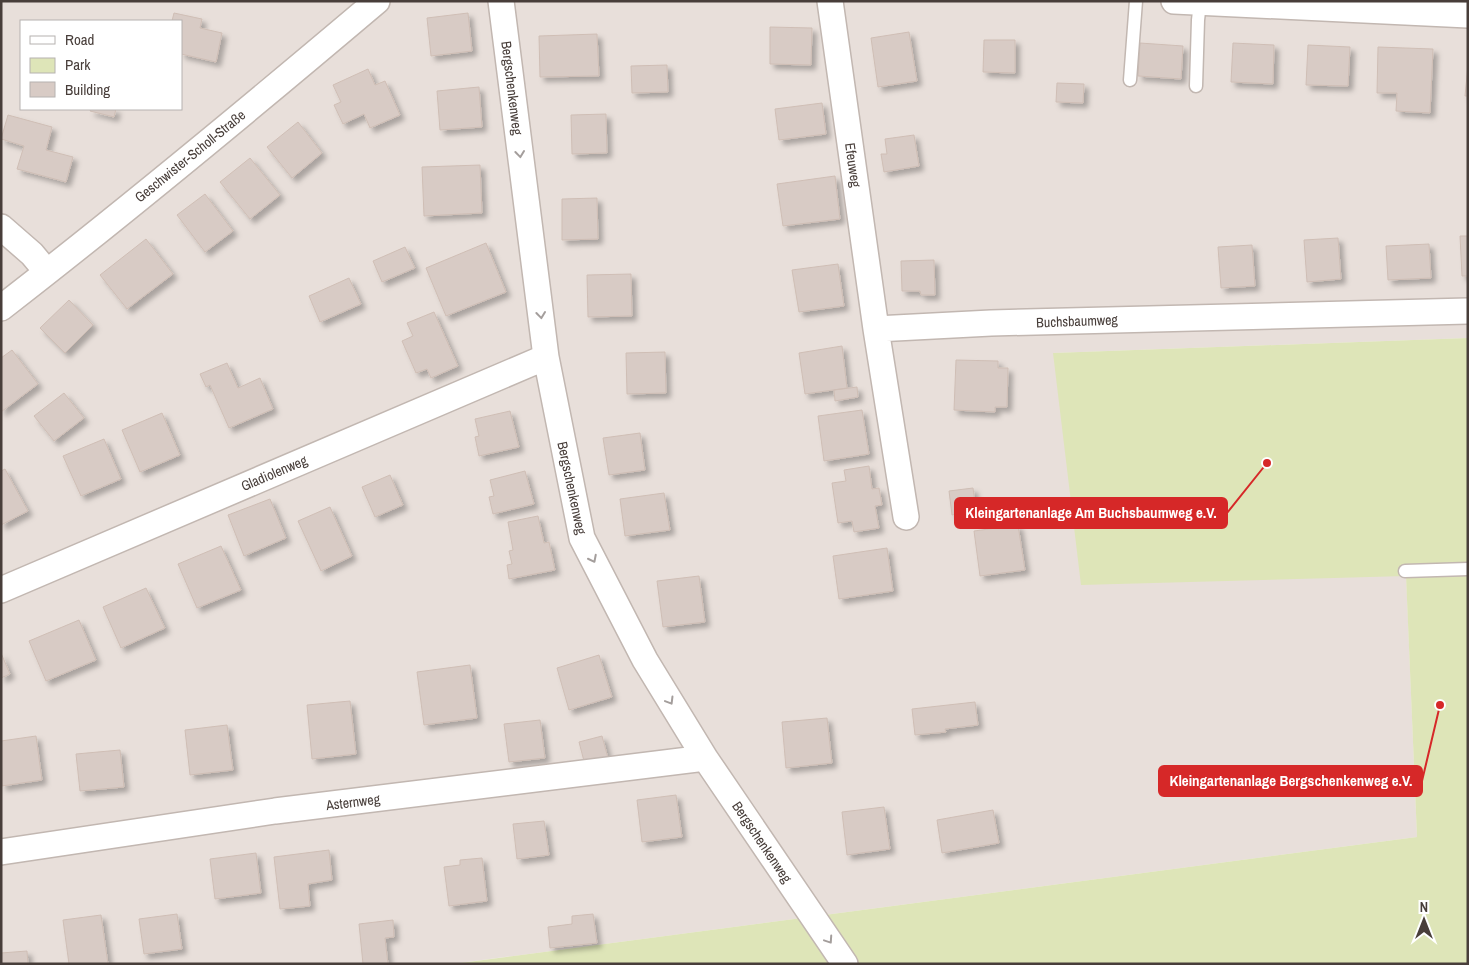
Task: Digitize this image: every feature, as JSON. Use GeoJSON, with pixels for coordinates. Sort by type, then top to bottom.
{"type":"FeatureCollection","features":[{"type":"Feature","properties":{"kind":"street","name":"Geschwister-Scholl-Straße"},"geometry":{"type":"LineString","coordinates":[[1,308],[289,76],[377,1]]}},
{"type":"Feature","properties":{"kind":"street","name":"Bergschenkenweg"},"geometry":{"type":"LineString","coordinates":[[501,1],[546,357],[582,538],[645,660],[705,758],[845,964]]}},
{"type":"Feature","properties":{"kind":"street","name":"Efeuweg"},"geometry":{"type":"LineString","coordinates":[[830,1],[876,329]]}},
{"type":"Feature","properties":{"kind":"street"},"geometry":{"type":"LineString","coordinates":[[1174,1],[1468,15]]}},
{"type":"Feature","properties":{"kind":"street"},"geometry":{"type":"LineString","coordinates":[[1,227],[32,254],[48,272]]}},
{"type":"Feature","properties":{"kind":"street","name":"Buchsbaumweg"},"geometry":{"type":"LineString","coordinates":[[876,329],[991,323],[1468,310]]}},
{"type":"Feature","properties":{"kind":"street"},"geometry":{"type":"LineString","coordinates":[[876,329],[906,517]]}},
{"type":"Feature","properties":{"kind":"street","name":"Gladiolenweg"},"geometry":{"type":"LineString","coordinates":[[1,590],[546,357]]}},
{"type":"Feature","properties":{"kind":"street","name":"Asternweg"},"geometry":{"type":"LineString","coordinates":[[1,852],[275,812],[705,758]]}},
{"type":"Feature","properties":{"kind":"lane"},"geometry":{"type":"LineString","coordinates":[[1130,80],[1136,1]]}},
{"type":"Feature","properties":{"kind":"lane"},"geometry":{"type":"LineString","coordinates":[[1196,86],[1200,3]]}},
{"type":"Feature","properties":{"kind":"lane"},"geometry":{"type":"LineString","coordinates":[[1405,571],[1468,569]]}},
{"type":"Feature","properties":{"kind":"shaded area"},"geometry":{"type":"Polygon","coordinates":[[[1,1],[1468,1],[1468,338],[1053,353],[1406,573],[1417,837],[452,964],[1,964],[1,1]]]}},
{"type":"Feature","properties":{"kind":"green space"},"geometry":{"type":"Polygon","coordinates":[[[1468,338],[1468,964],[453,964],[1417,837],[1406,576],[1081,585],[1053,353],[1468,338]]]}},
{"type":"Feature","properties":{"kind":"building"},"geometry":{"type":"Polygon","coordinates":[[[174,13],[202,19],[200,28],[222,33],[216,62],[182,54],[182,20],[172,20],[174,13]]]}},
{"type":"Feature","properties":{"kind":"building"},"geometry":{"type":"Polygon","coordinates":[[[468,13],[472,51],[431,56],[427,18],[468,13]]]}},
{"type":"Feature","properties":{"kind":"building"},"geometry":{"type":"Polygon","coordinates":[[[770,27],[812,28],[811,65],[770,64],[770,27]]]}},
{"type":"Feature","properties":{"kind":"building"},"geometry":{"type":"Polygon","coordinates":[[[909,32],[917,81],[878,87],[871,38],[909,32]]]}},
{"type":"Feature","properties":{"kind":"building"},"geometry":{"type":"Polygon","coordinates":[[[597,34],[599,76],[540,77],[539,36],[597,34]]]}},
{"type":"Feature","properties":{"kind":"building"},"geometry":{"type":"Polygon","coordinates":[[[984,40],[1015,40],[1015,73],[983,72],[984,40]]]}},
{"type":"Feature","properties":{"kind":"building"},"geometry":{"type":"Polygon","coordinates":[[[1140,43],[1183,46],[1181,79],[1138,76],[1140,43]]]}},
{"type":"Feature","properties":{"kind":"building"},"geometry":{"type":"Polygon","coordinates":[[[1233,43],[1274,45],[1273,84],[1231,82],[1233,43]]]}},
{"type":"Feature","properties":{"kind":"building"},"geometry":{"type":"Polygon","coordinates":[[[1308,45],[1350,47],[1348,86],[1306,85],[1308,45]]]}},
{"type":"Feature","properties":{"kind":"building"},"geometry":{"type":"Polygon","coordinates":[[[1378,47],[1433,49],[1430,113],[1396,111],[1397,93],[1377,93],[1378,47]]]}},
{"type":"Feature","properties":{"kind":"building"},"geometry":{"type":"Polygon","coordinates":[[[667,65],[668,92],[632,93],[631,66],[667,65]]]}},
{"type":"Feature","properties":{"kind":"building"},"geometry":{"type":"Polygon","coordinates":[[[1468,65],[1468,96],[1465,96],[1468,65]]]}},
{"type":"Feature","properties":{"kind":"building"},"geometry":{"type":"Polygon","coordinates":[[[368,69],[375,85],[385,81],[400,115],[370,128],[364,114],[343,124],[334,105],[341,102],[333,85],[368,69]]]}},
{"type":"Feature","properties":{"kind":"building"},"geometry":{"type":"Polygon","coordinates":[[[1057,83],[1084,84],[1083,103],[1056,102],[1057,83]]]}},
{"type":"Feature","properties":{"kind":"building"},"geometry":{"type":"Polygon","coordinates":[[[479,87],[482,127],[440,130],[437,91],[479,87]]]}},
{"type":"Feature","properties":{"kind":"building"},"geometry":{"type":"Polygon","coordinates":[[[822,103],[826,134],[779,140],[775,109],[822,103]]]}},
{"type":"Feature","properties":{"kind":"building"},"geometry":{"type":"Polygon","coordinates":[[[90,110],[116,110],[114,117],[90,110]]]}},
{"type":"Feature","properties":{"kind":"building"},"geometry":{"type":"Polygon","coordinates":[[[606,114],[607,153],[572,154],[571,115],[606,114]]]}},
{"type":"Feature","properties":{"kind":"building"},"geometry":{"type":"Polygon","coordinates":[[[8,115],[52,127],[46,150],[73,157],[66,182],[17,169],[24,146],[1,139],[8,115]]]}},
{"type":"Feature","properties":{"kind":"building"},"geometry":{"type":"Polygon","coordinates":[[[298,122],[322,153],[292,178],[267,147],[298,122]]]}},
{"type":"Feature","properties":{"kind":"building"},"geometry":{"type":"Polygon","coordinates":[[[914,135],[919,166],[884,172],[881,154],[887,154],[885,139],[914,135]]]}},
{"type":"Feature","properties":{"kind":"building"},"geometry":{"type":"Polygon","coordinates":[[[250,158],[280,195],[250,219],[220,182],[250,158]]]}},
{"type":"Feature","properties":{"kind":"building"},"geometry":{"type":"Polygon","coordinates":[[[480,165],[482,213],[424,216],[422,167],[480,165]]]}},
{"type":"Feature","properties":{"kind":"building"},"geometry":{"type":"Polygon","coordinates":[[[835,176],[840,219],[783,226],[777,184],[835,176]]]}},
{"type":"Feature","properties":{"kind":"building"},"geometry":{"type":"Polygon","coordinates":[[[205,194],[233,231],[205,252],[177,215],[205,194]]]}},
{"type":"Feature","properties":{"kind":"building"},"geometry":{"type":"Polygon","coordinates":[[[597,198],[598,239],[562,240],[562,199],[597,198]]]}},
{"type":"Feature","properties":{"kind":"building"},"geometry":{"type":"Polygon","coordinates":[[[1460,236],[1468,236],[1468,276],[1462,276],[1460,236]]]}},
{"type":"Feature","properties":{"kind":"building"},"geometry":{"type":"Polygon","coordinates":[[[1338,238],[1341,279],[1307,282],[1304,240],[1338,238]]]}},
{"type":"Feature","properties":{"kind":"building"},"geometry":{"type":"Polygon","coordinates":[[[146,239],[173,274],[127,309],[100,275],[146,239]]]}},
{"type":"Feature","properties":{"kind":"building"},"geometry":{"type":"Polygon","coordinates":[[[486,243],[506,292],[446,316],[426,268],[486,243]]]}},
{"type":"Feature","properties":{"kind":"building"},"geometry":{"type":"Polygon","coordinates":[[[1429,244],[1431,278],[1388,280],[1386,246],[1429,244]]]}},
{"type":"Feature","properties":{"kind":"building"},"geometry":{"type":"Polygon","coordinates":[[[1252,245],[1255,286],[1221,288],[1218,247],[1252,245]]]}},
{"type":"Feature","properties":{"kind":"building"},"geometry":{"type":"Polygon","coordinates":[[[405,247],[415,268],[382,282],[373,261],[405,247]]]}},
{"type":"Feature","properties":{"kind":"building"},"geometry":{"type":"Polygon","coordinates":[[[934,260],[935,295],[921,295],[920,291],[902,291],[901,261],[934,260]]]}},
{"type":"Feature","properties":{"kind":"building"},"geometry":{"type":"Polygon","coordinates":[[[838,264],[844,306],[799,312],[792,270],[838,264]]]}},
{"type":"Feature","properties":{"kind":"building"},"geometry":{"type":"Polygon","coordinates":[[[631,274],[632,316],[588,317],[587,275],[631,274]]]}},
{"type":"Feature","properties":{"kind":"building"},"geometry":{"type":"Polygon","coordinates":[[[349,278],[361,304],[320,322],[309,296],[349,278]]]}},
{"type":"Feature","properties":{"kind":"building"},"geometry":{"type":"Polygon","coordinates":[[[69,300],[93,325],[65,353],[40,328],[69,300]]]}},
{"type":"Feature","properties":{"kind":"building"},"geometry":{"type":"Polygon","coordinates":[[[434,312],[458,366],[431,378],[427,369],[416,373],[402,341],[413,336],[407,323],[434,312]]]}},
{"type":"Feature","properties":{"kind":"building"},"geometry":{"type":"Polygon","coordinates":[[[842,346],[847,388],[805,394],[799,353],[842,346]]]}},
{"type":"Feature","properties":{"kind":"building"},"geometry":{"type":"Polygon","coordinates":[[[12,350],[38,384],[1,412],[1,358],[12,350]]]}},
{"type":"Feature","properties":{"kind":"building"},"geometry":{"type":"Polygon","coordinates":[[[665,352],[666,393],[627,394],[626,353],[665,352]]]}},
{"type":"Feature","properties":{"kind":"building"},"geometry":{"type":"Polygon","coordinates":[[[956,360],[998,361],[998,368],[1008,368],[1007,407],[995,407],[995,412],[954,410],[956,360]]]}},
{"type":"Feature","properties":{"kind":"building"},"geometry":{"type":"Polygon","coordinates":[[[227,363],[238,388],[260,378],[273,409],[229,428],[210,385],[206,387],[200,374],[227,363]]]}},
{"type":"Feature","properties":{"kind":"building"},"geometry":{"type":"Polygon","coordinates":[[[857,387],[858,397],[835,401],[834,390],[857,387]]]}},
{"type":"Feature","properties":{"kind":"building"},"geometry":{"type":"Polygon","coordinates":[[[64,393],[84,418],[54,441],[34,416],[64,393]]]}},
{"type":"Feature","properties":{"kind":"building"},"geometry":{"type":"Polygon","coordinates":[[[862,410],[869,454],[824,461],[818,416],[862,410]]]}},
{"type":"Feature","properties":{"kind":"building"},"geometry":{"type":"Polygon","coordinates":[[[510,411],[519,447],[479,456],[475,437],[479,436],[475,419],[510,411]]]}},
{"type":"Feature","properties":{"kind":"building"},"geometry":{"type":"Polygon","coordinates":[[[162,413],[180,455],[140,472],[122,430],[162,413]]]}},
{"type":"Feature","properties":{"kind":"building"},"geometry":{"type":"Polygon","coordinates":[[[640,433],[645,470],[609,475],[603,438],[640,433]]]}},
{"type":"Feature","properties":{"kind":"building"},"geometry":{"type":"Polygon","coordinates":[[[104,439],[121,479],[81,496],[63,456],[104,439]]]}},
{"type":"Feature","properties":{"kind":"building"},"geometry":{"type":"Polygon","coordinates":[[[869,466],[872,489],[879,488],[882,505],[875,506],[879,528],[854,532],[852,521],[838,523],[832,483],[846,481],[844,470],[869,466]]]}},
{"type":"Feature","properties":{"kind":"building"},"geometry":{"type":"Polygon","coordinates":[[[5,469],[28,511],[1,525],[1,471],[5,469]]]}},
{"type":"Feature","properties":{"kind":"building"},"geometry":{"type":"Polygon","coordinates":[[[525,471],[534,504],[493,514],[489,497],[494,496],[490,480],[525,471]]]}},
{"type":"Feature","properties":{"kind":"building"},"geometry":{"type":"Polygon","coordinates":[[[390,475],[403,505],[375,517],[362,487],[390,475]]]}},
{"type":"Feature","properties":{"kind":"building"},"geometry":{"type":"Polygon","coordinates":[[[973,488],[976,511],[952,515],[949,491],[973,488]]]}},
{"type":"Feature","properties":{"kind":"building"},"geometry":{"type":"Polygon","coordinates":[[[664,493],[670,530],[625,536],[620,499],[664,493]]]}},
{"type":"Feature","properties":{"kind":"building"},"geometry":{"type":"Polygon","coordinates":[[[270,499],[286,538],[244,556],[228,515],[270,499]]]}},
{"type":"Feature","properties":{"kind":"building"},"geometry":{"type":"Polygon","coordinates":[[[330,507],[352,556],[321,571],[298,521],[330,507]]]}},
{"type":"Feature","properties":{"kind":"building"},"geometry":{"type":"Polygon","coordinates":[[[538,516],[544,543],[549,542],[555,570],[509,579],[507,565],[512,564],[509,551],[513,550],[508,522],[538,516]]]}},
{"type":"Feature","properties":{"kind":"building"},"geometry":{"type":"Polygon","coordinates":[[[1018,525],[1025,570],[980,576],[974,531],[1018,525]]]}},
{"type":"Feature","properties":{"kind":"building"},"geometry":{"type":"Polygon","coordinates":[[[221,546],[241,590],[197,608],[178,564],[221,546]]]}},
{"type":"Feature","properties":{"kind":"building"},"geometry":{"type":"Polygon","coordinates":[[[887,548],[893,591],[839,599],[833,556],[887,548]]]}},
{"type":"Feature","properties":{"kind":"building"},"geometry":{"type":"Polygon","coordinates":[[[699,576],[705,622],[663,627],[657,581],[699,576]]]}},
{"type":"Feature","properties":{"kind":"building"},"geometry":{"type":"Polygon","coordinates":[[[146,588],[165,628],[121,648],[103,607],[146,588]]]}},
{"type":"Feature","properties":{"kind":"building"},"geometry":{"type":"Polygon","coordinates":[[[79,620],[96,660],[46,681],[29,641],[79,620]]]}},
{"type":"Feature","properties":{"kind":"building"},"geometry":{"type":"Polygon","coordinates":[[[1,653],[10,674],[1,678],[1,653]]]}},
{"type":"Feature","properties":{"kind":"building"},"geometry":{"type":"Polygon","coordinates":[[[599,655],[612,697],[569,710],[557,668],[599,655]]]}},
{"type":"Feature","properties":{"kind":"building"},"geometry":{"type":"Polygon","coordinates":[[[470,665],[477,718],[424,725],[417,672],[470,665]]]}},
{"type":"Feature","properties":{"kind":"building"},"geometry":{"type":"Polygon","coordinates":[[[350,701],[356,754],[312,759],[307,705],[350,701]]]}},
{"type":"Feature","properties":{"kind":"building"},"geometry":{"type":"Polygon","coordinates":[[[975,702],[978,725],[945,729],[946,732],[915,735],[912,709],[975,702]]]}},
{"type":"Feature","properties":{"kind":"building"},"geometry":{"type":"Polygon","coordinates":[[[827,718],[832,763],[786,768],[782,722],[827,718]]]}},
{"type":"Feature","properties":{"kind":"building"},"geometry":{"type":"Polygon","coordinates":[[[540,720],[545,758],[509,762],[504,724],[540,720]]]}},
{"type":"Feature","properties":{"kind":"building"},"geometry":{"type":"Polygon","coordinates":[[[227,725],[233,770],[190,775],[185,730],[227,725]]]}},
{"type":"Feature","properties":{"kind":"building"},"geometry":{"type":"Polygon","coordinates":[[[36,736],[42,780],[2,786],[1,741],[36,736]]]}},
{"type":"Feature","properties":{"kind":"building"},"geometry":{"type":"Polygon","coordinates":[[[602,736],[608,758],[585,765],[579,742],[602,736]]]}},
{"type":"Feature","properties":{"kind":"building"},"geometry":{"type":"Polygon","coordinates":[[[120,750],[124,787],[80,791],[76,754],[120,750]]]}},
{"type":"Feature","properties":{"kind":"building"},"geometry":{"type":"Polygon","coordinates":[[[676,795],[682,837],[642,842],[637,800],[676,795]]]}},
{"type":"Feature","properties":{"kind":"building"},"geometry":{"type":"Polygon","coordinates":[[[884,807],[890,849],[847,855],[842,812],[884,807]]]}},
{"type":"Feature","properties":{"kind":"building"},"geometry":{"type":"Polygon","coordinates":[[[993,810],[999,843],[942,853],[937,820],[993,810]]]}},
{"type":"Feature","properties":{"kind":"building"},"geometry":{"type":"Polygon","coordinates":[[[544,821],[549,855],[517,859],[513,824],[544,821]]]}},
{"type":"Feature","properties":{"kind":"building"},"geometry":{"type":"Polygon","coordinates":[[[329,850],[332,880],[308,884],[310,906],[280,909],[274,857],[329,850]]]}},
{"type":"Feature","properties":{"kind":"building"},"geometry":{"type":"Polygon","coordinates":[[[256,853],[261,893],[215,899],[210,859],[256,853]]]}},
{"type":"Feature","properties":{"kind":"building"},"geometry":{"type":"Polygon","coordinates":[[[482,858],[487,901],[449,906],[444,867],[460,865],[460,860],[482,858]]]}},
{"type":"Feature","properties":{"kind":"building"},"geometry":{"type":"Polygon","coordinates":[[[177,914],[182,949],[144,954],[139,919],[177,914]]]}},
{"type":"Feature","properties":{"kind":"building"},"geometry":{"type":"Polygon","coordinates":[[[593,914],[597,943],[550,948],[548,927],[572,924],[572,916],[593,914]]]}},
{"type":"Feature","properties":{"kind":"building"},"geometry":{"type":"Polygon","coordinates":[[[101,915],[108,964],[69,964],[63,920],[101,915]]]}},
{"type":"Feature","properties":{"kind":"building"},"geometry":{"type":"Polygon","coordinates":[[[393,920],[394,937],[385,938],[388,964],[363,964],[359,924],[393,920]]]}},
{"type":"Feature","properties":{"kind":"building"},"geometry":{"type":"Polygon","coordinates":[[[27,951],[28,964],[1,964],[1,953],[27,951]]]}},
{"type":"Feature","properties":{"kind":"place","name":"Kleingartenanlage Am Buchsbaumweg e.V."},"geometry":{"type":"Point","coordinates":[1267,463]}},
{"type":"Feature","properties":{"kind":"place","name":"Kleingartenanlage Bergschenkenweg e.V."},"geometry":{"type":"Point","coordinates":[1440,705]}}]}
